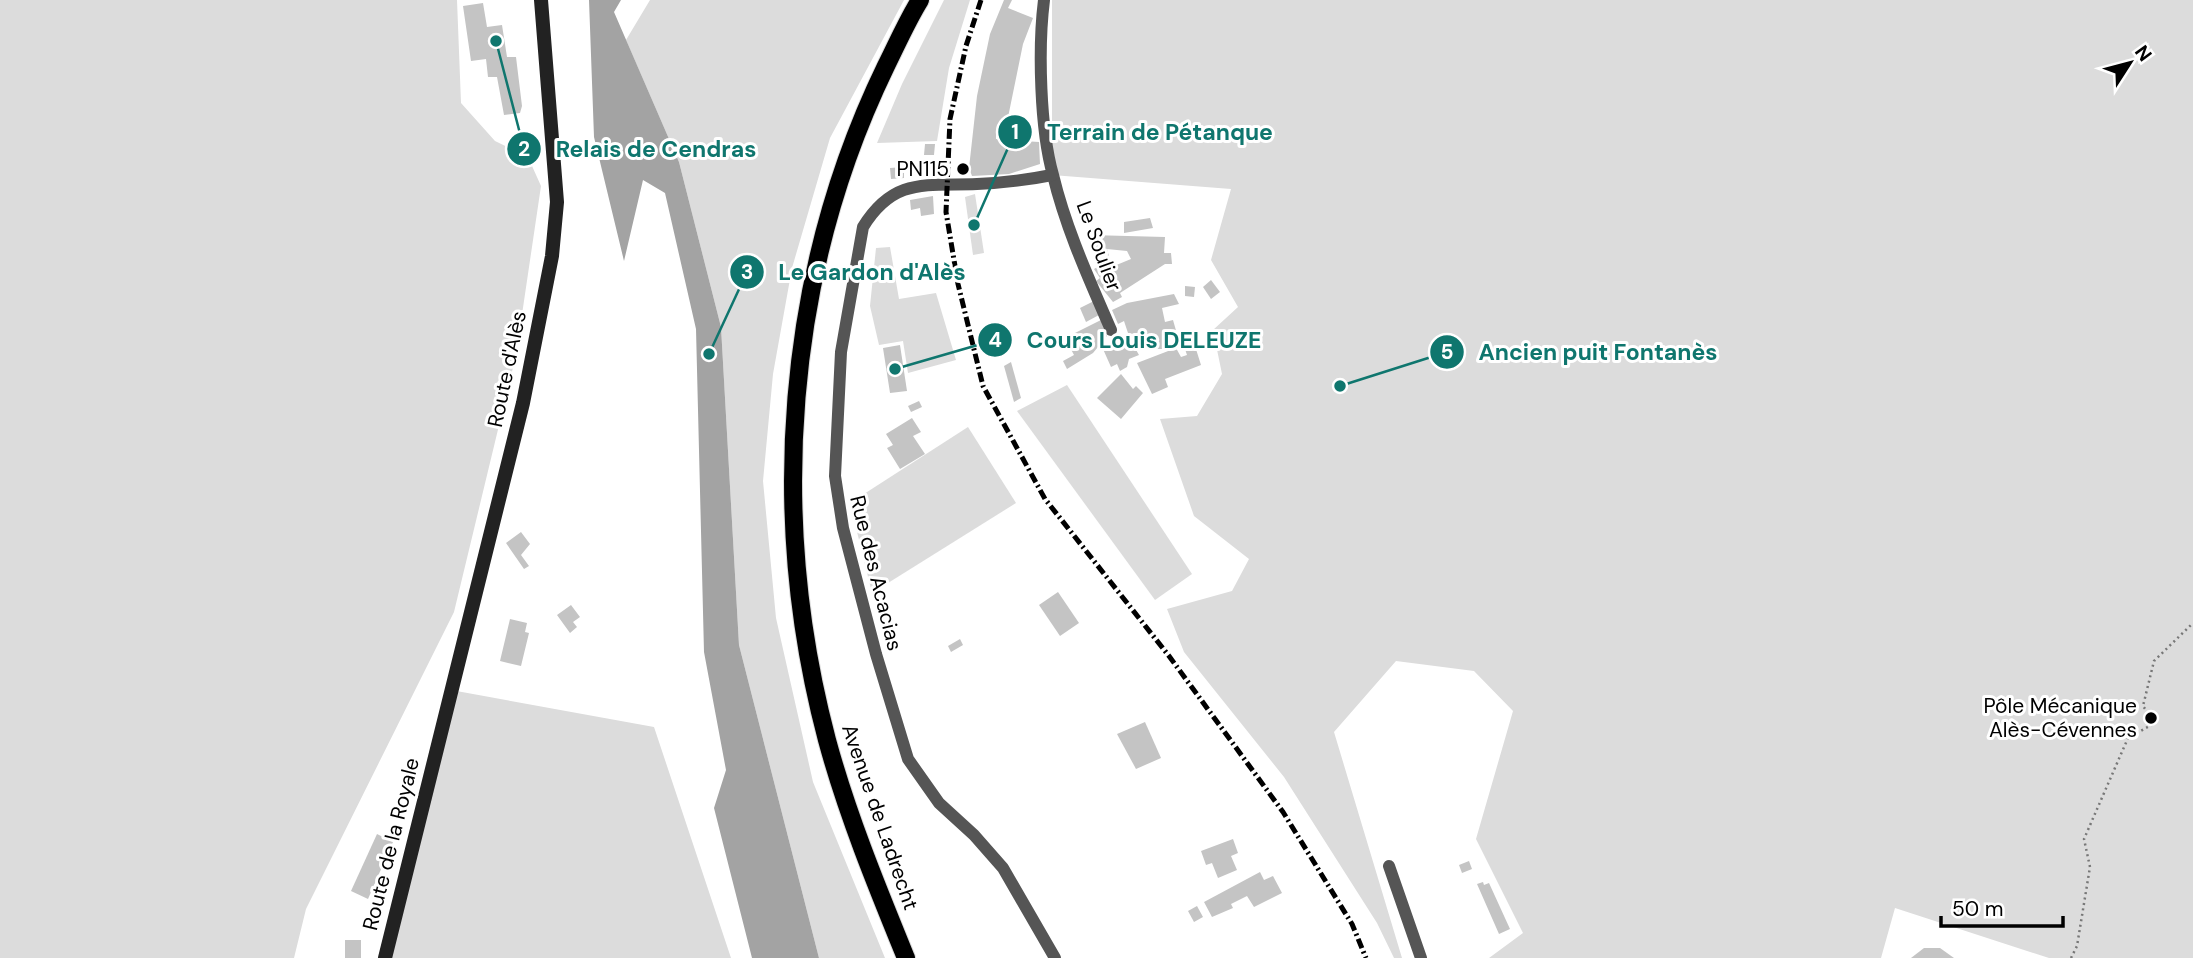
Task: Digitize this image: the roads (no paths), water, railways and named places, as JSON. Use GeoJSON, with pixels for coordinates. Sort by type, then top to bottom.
{"type":"FeatureCollection","features":[{"type":"Feature","properties":{"kind":"main road","name":"Route d'Alès"},"geometry":{"type":"LineString","coordinates":[[439,739],[523,403],[552,256],[557,202],[541,0]]}},
{"type":"Feature","properties":{"kind":"main road","name":"Avenue de Ladrecht"},"geometry":{"type":"LineString","coordinates":[[906,958],[860,840],[827,741],[804,630],[794,546],[793,494],[799,374],[828,214],[861,118],[920,0]]}},
{"type":"Feature","properties":{"kind":"main road","name":"Route de la Royale"},"geometry":{"type":"LineString","coordinates":[[385,958],[439,739]]}},
{"type":"Feature","properties":{"kind":"street","name":"Le Soulier"},"geometry":{"type":"LineString","coordinates":[[1044,0],[1044,94],[1052,175],[1075,248],[1111,330]]}},
{"type":"Feature","properties":{"kind":"street","name":"Rue des Acacias"},"geometry":{"type":"LineString","coordinates":[[1052,175],[1000,183],[929,183],[890,196],[874,210],[863,227],[841,352],[837,414],[837,501],[876,654],[908,759],[939,803],[974,835],[1003,868],[1055,958]]}},
{"type":"Feature","properties":{"kind":"street"},"geometry":{"type":"LineString","coordinates":[[1390,866],[1421,958]]}},
{"type":"Feature","properties":{"kind":"railway"},"geometry":{"type":"LineString","coordinates":[[981,0],[966,46],[950,119],[946,212],[958,284],[983,386],[1045,499],[1169,656],[1283,812],[1352,924],[1366,958]]}},
{"type":"Feature","properties":{"kind":"place","name":"Relais de Cendras"},"geometry":{"type":"Point","coordinates":[496,41]}},
{"type":"Feature","properties":{"kind":"place","name":"PN115"},"geometry":{"type":"Point","coordinates":[963,169]}},
{"type":"Feature","properties":{"kind":"place","name":"Terrain de Pétanque"},"geometry":{"type":"Point","coordinates":[974,225]}},
{"type":"Feature","properties":{"kind":"place","name":"Le Gardon d'Alès"},"geometry":{"type":"Point","coordinates":[709,354]}},
{"type":"Feature","properties":{"kind":"place","name":"Cours Louis DELEUZE"},"geometry":{"type":"Point","coordinates":[895,369]}},
{"type":"Feature","properties":{"kind":"place","name":"Ancien puit Fontanès"},"geometry":{"type":"Point","coordinates":[1340,386]}},
{"type":"Feature","properties":{"kind":"place","name":"Pôle Mécanique Alès-Cévennes"},"geometry":{"type":"Point","coordinates":[2151,718]}}]}
